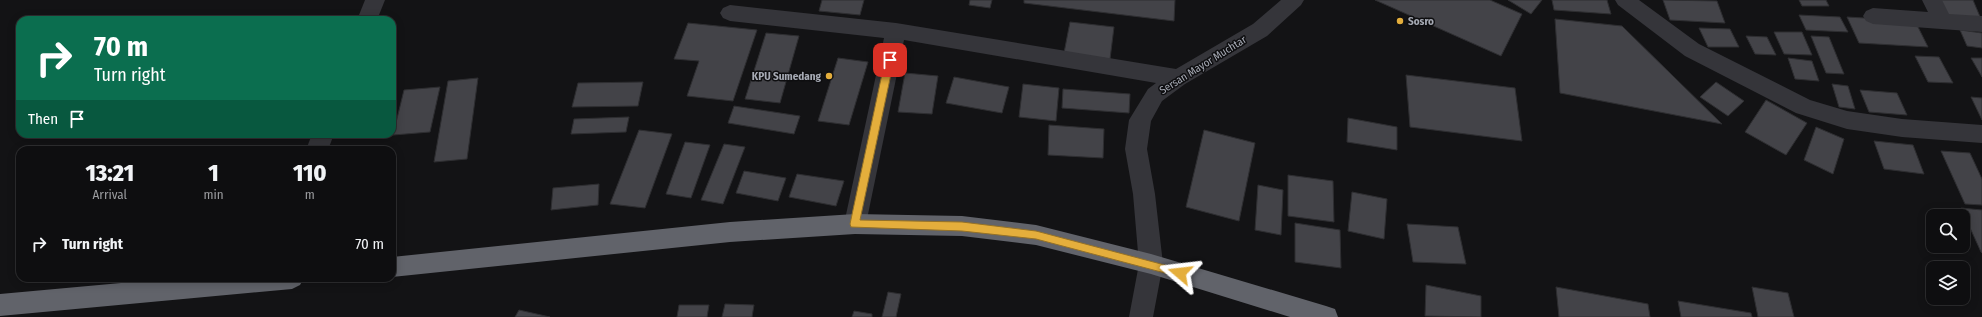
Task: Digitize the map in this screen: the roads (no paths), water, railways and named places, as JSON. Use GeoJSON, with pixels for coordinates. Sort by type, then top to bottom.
{"type":"FeatureCollection","features":[{"type":"Feature","properties":{"kind":"highway"},"geometry":{"type":"LineString","coordinates":[[396,267],[730,232],[855,224],[962,226],[1036,235],[1151,264],[1326,317]]}},
{"type":"Feature","properties":{"kind":"highway"},"geometry":{"type":"LineString","coordinates":[[0,305],[235,282]]}},
{"type":"Feature","properties":{"kind":"street"},"geometry":{"type":"LineString","coordinates":[[369,16],[375,0]]}},
{"type":"Feature","properties":{"kind":"street","name":"Sersan Mayor Muchtar"},"geometry":{"type":"LineString","coordinates":[[1141,317],[1151,264],[1144,194],[1136,149],[1140,120],[1155,95],[1178,78],[1260,30],[1294,0]]}},
{"type":"Feature","properties":{"kind":"street"},"geometry":{"type":"LineString","coordinates":[[1625,0],[1692,50],[1804,107],[1847,120],[1902,128],[1982,134]]}},
{"type":"Feature","properties":{"kind":"street"},"geometry":{"type":"LineString","coordinates":[[1932,0],[1943,21]]}},
{"type":"Feature","properties":{"kind":"street"},"geometry":{"type":"LineString","coordinates":[[730,13],[896,31],[1178,78]]}},
{"type":"Feature","properties":{"kind":"street"},"geometry":{"type":"LineString","coordinates":[[1873,16],[1982,24]]}},
{"type":"Feature","properties":{"kind":"street"},"geometry":{"type":"LineString","coordinates":[[855,224],[896,31]]}},
{"type":"Feature","properties":{"kind":"place","name":"Sosro"},"geometry":{"type":"Point","coordinates":[1400,21]}},
{"type":"Feature","properties":{"kind":"place","name":"KPU Sumedang"},"geometry":{"type":"Point","coordinates":[829,76]}}]}
